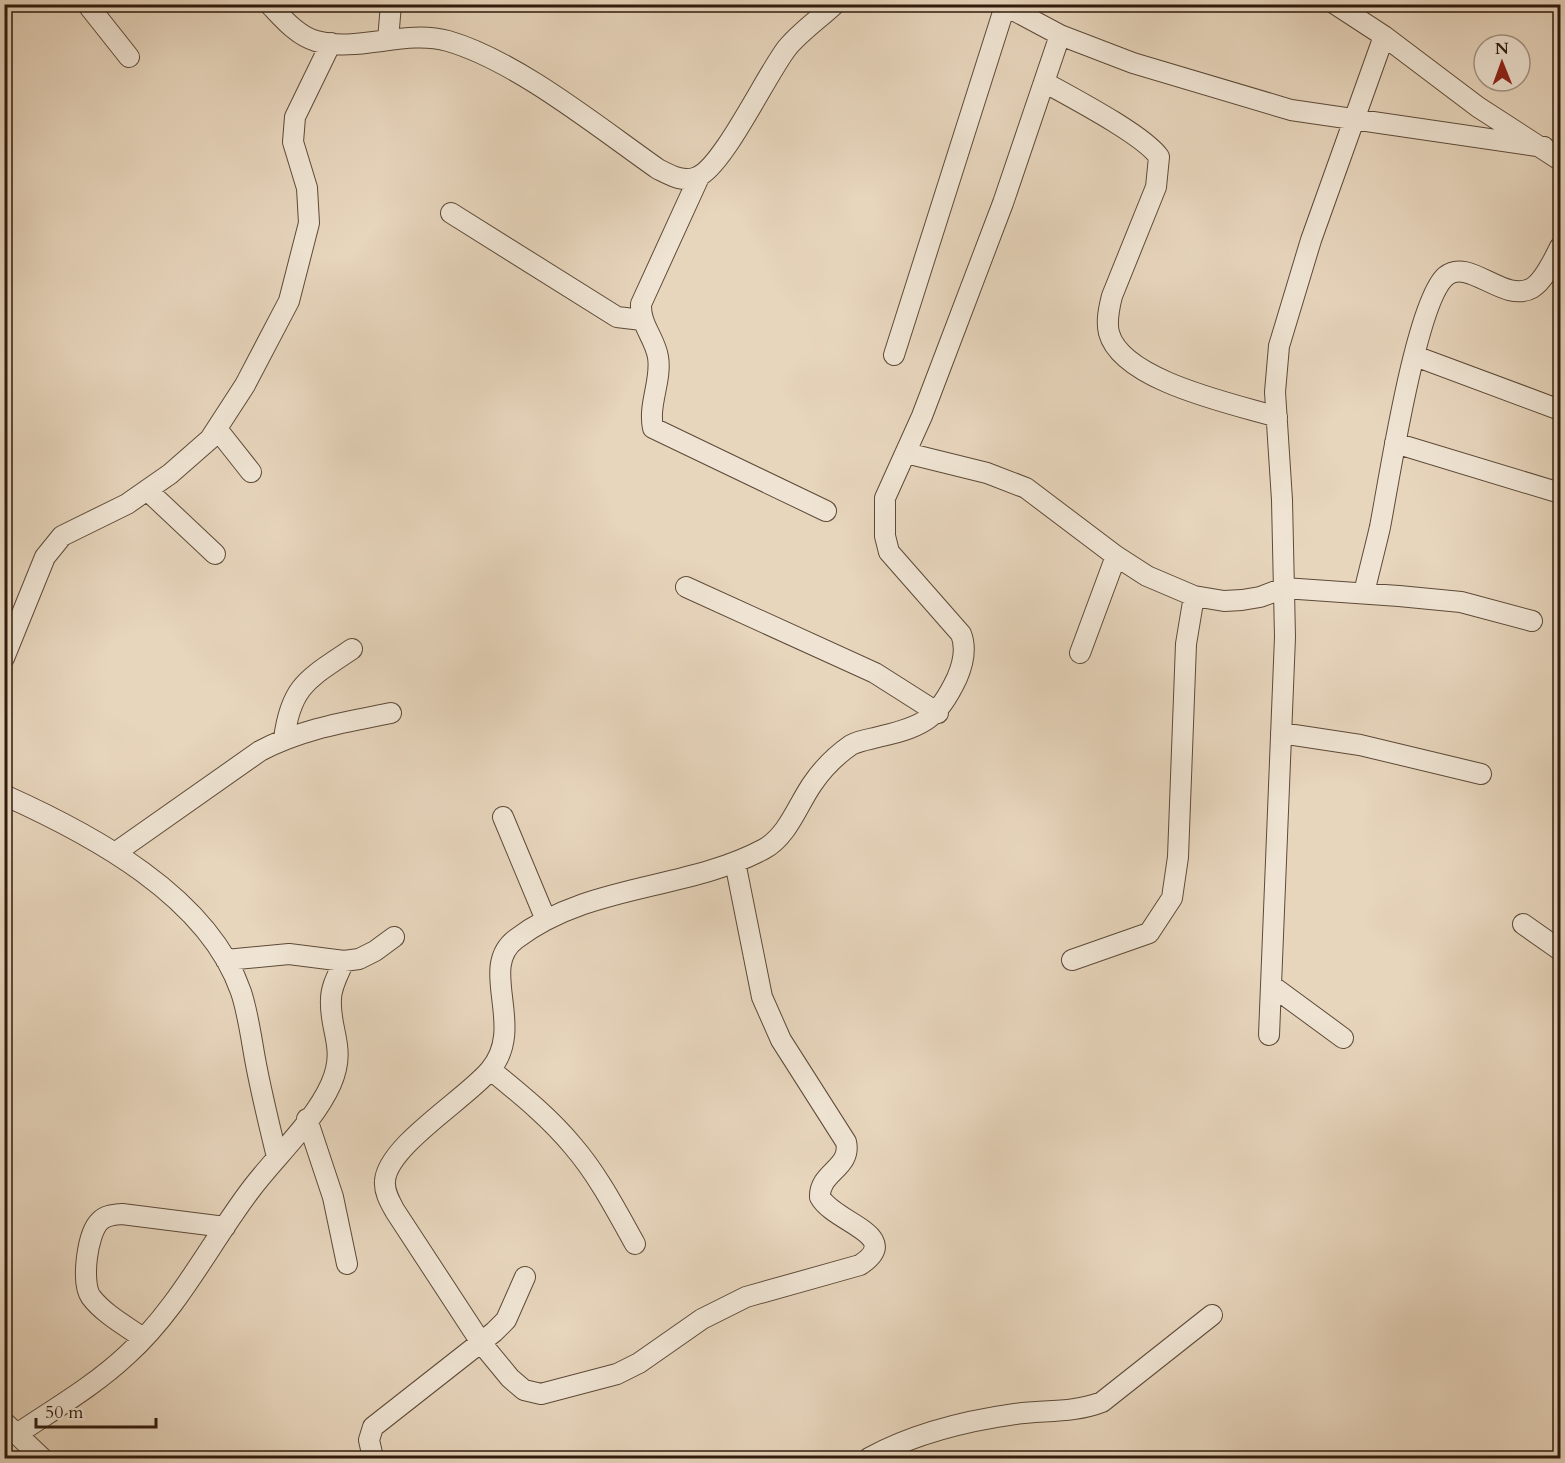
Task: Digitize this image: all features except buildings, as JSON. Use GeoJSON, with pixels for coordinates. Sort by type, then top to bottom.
{"type":"FeatureCollection","features":[{"type":"Feature","properties":{"kind":"street"},"geometry":{"type":"LineString","coordinates":[[87,4],[129,57]]}},
{"type":"Feature","properties":{"kind":"street"},"geometry":{"type":"LineString","coordinates":[[269,4],[292,27],[315,41],[446,40],[491,59],[550,95],[658,168],[675,177],[687,180],[699,177]]}},
{"type":"Feature","properties":{"kind":"street"},"geometry":{"type":"LineString","coordinates":[[388,40],[391,4]]}},
{"type":"Feature","properties":{"kind":"street"},"geometry":{"type":"LineString","coordinates":[[826,512],[653,428],[652,416],[659,364],[658,354],[642,320],[640,304],[699,177],[733,138],[788,47],[835,4]]}},
{"type":"Feature","properties":{"kind":"street"},"geometry":{"type":"LineString","coordinates":[[894,355],[1004,5],[1060,35],[1133,63],[1291,110],[1544,147]]}},
{"type":"Feature","properties":{"kind":"street"},"geometry":{"type":"LineString","coordinates":[[1340,6],[1478,106],[1544,147],[1560,160]]}},
{"type":"Feature","properties":{"kind":"street"},"geometry":{"type":"LineString","coordinates":[[735,862],[762,997],[781,1040],[846,1142],[848,1151],[843,1163],[822,1183],[820,1197],[832,1212],[871,1234],[876,1242],[876,1250],[872,1257],[860,1265],[746,1297],[702,1319],[639,1363],[617,1374],[542,1395],[524,1390],[510,1378],[482,1344],[395,1211],[387,1196],[385,1180],[390,1164],[406,1144],[462,1098],[491,1070],[502,1053],[506,1021],[500,960],[504,949],[516,939],[546,920],[577,905],[629,890],[697,875],[767,848],[789,825],[812,785],[831,759],[855,743],[920,725],[938,713],[960,671],[965,643],[961,634],[890,552],[885,536],[885,498],[906,453],[1003,203],[1060,35]]}},
{"type":"Feature","properties":{"kind":"street"},"geometry":{"type":"LineString","coordinates":[[1269,1035],[1281,733],[1284,588],[1275,392],[1279,346],[1311,240],[1384,36]]}},
{"type":"Feature","properties":{"kind":"street"},"geometry":{"type":"LineString","coordinates":[[4,658],[45,557],[62,536],[127,504],[170,474],[210,439],[245,385],[289,301],[309,223],[307,188],[293,142],[296,117],[331,42]]}},
{"type":"Feature","properties":{"kind":"street"},"geometry":{"type":"LineString","coordinates":[[1044,82],[1155,150],[1160,157],[1156,187],[1112,296],[1108,314],[1109,333],[1119,351],[1142,370],[1184,388],[1277,417]]}},
{"type":"Feature","properties":{"kind":"street"},"geometry":{"type":"LineString","coordinates":[[452,213],[617,317],[642,320]]}},
{"type":"Feature","properties":{"kind":"street"},"geometry":{"type":"LineString","coordinates":[[1364,593],[1415,357],[1435,291],[1444,278],[1453,272],[1464,271],[1496,285],[1522,291],[1534,287],[1560,247]]}},
{"type":"Feature","properties":{"kind":"street"},"geometry":{"type":"LineString","coordinates":[[1415,357],[1560,410]]}},
{"type":"Feature","properties":{"kind":"street"},"geometry":{"type":"LineString","coordinates":[[217,429],[251,472]]}},
{"type":"Feature","properties":{"kind":"street"},"geometry":{"type":"LineString","coordinates":[[1395,444],[1560,493]]}},
{"type":"Feature","properties":{"kind":"street"},"geometry":{"type":"LineString","coordinates":[[906,453],[987,473],[1026,488],[1116,556],[1147,576],[1194,596],[1224,601],[1242,600],[1284,588],[1364,593],[1461,602],[1532,621]]}},
{"type":"Feature","properties":{"kind":"street"},"geometry":{"type":"LineString","coordinates":[[147,490],[215,554]]}},
{"type":"Feature","properties":{"kind":"street"},"geometry":{"type":"LineString","coordinates":[[1080,653],[1116,556]]}},
{"type":"Feature","properties":{"kind":"street"},"geometry":{"type":"LineString","coordinates":[[686,587],[874,673],[938,713]]}},
{"type":"Feature","properties":{"kind":"street"},"geometry":{"type":"LineString","coordinates":[[1072,960],[1149,933],[1172,898],[1178,857],[1186,644],[1194,596]]}},
{"type":"Feature","properties":{"kind":"street"},"geometry":{"type":"LineString","coordinates":[[284,738],[287,711],[296,693],[313,676],[352,649]]}},
{"type":"Feature","properties":{"kind":"street"},"geometry":{"type":"LineString","coordinates":[[115,853],[260,751],[284,738],[391,713]]}},
{"type":"Feature","properties":{"kind":"street"},"geometry":{"type":"LineString","coordinates":[[1281,733],[1360,745],[1481,774]]}},
{"type":"Feature","properties":{"kind":"street"},"geometry":{"type":"LineString","coordinates":[[4,795],[45,814],[115,853],[180,903],[207,930],[241,991],[277,1157]]}},
{"type":"Feature","properties":{"kind":"street"},"geometry":{"type":"LineString","coordinates":[[503,817],[546,920]]}},
{"type":"Feature","properties":{"kind":"street"},"geometry":{"type":"LineString","coordinates":[[1523,924],[1560,950]]}},
{"type":"Feature","properties":{"kind":"street"},"geometry":{"type":"LineString","coordinates":[[225,960],[289,954],[344,961],[358,959],[375,951],[394,937]]}},
{"type":"Feature","properties":{"kind":"street"},"geometry":{"type":"LineString","coordinates":[[42,1458],[11,1428],[103,1376],[143,1338],[169,1309],[225,1227],[321,1102],[332,1082],[337,1061],[338,1043],[331,996],[344,961]]}},
{"type":"Feature","properties":{"kind":"street"},"geometry":{"type":"LineString","coordinates":[[1271,985],[1343,1038]]}},
{"type":"Feature","properties":{"kind":"street"},"geometry":{"type":"LineString","coordinates":[[491,1070],[530,1102],[573,1146],[604,1188],[634,1244]]}},
{"type":"Feature","properties":{"kind":"street"},"geometry":{"type":"LineString","coordinates":[[307,1119],[333,1197],[347,1264]]}},
{"type":"Feature","properties":{"kind":"street"},"geometry":{"type":"LineString","coordinates":[[143,1338],[101,1308],[90,1295],[85,1280],[86,1259],[96,1225],[107,1215],[122,1214],[225,1227]]}},
{"type":"Feature","properties":{"kind":"street"},"geometry":{"type":"LineString","coordinates":[[373,1458],[369,1440],[373,1427],[482,1344],[506,1320],[525,1276]]}},
{"type":"Feature","properties":{"kind":"street"},"geometry":{"type":"LineString","coordinates":[[869,1458],[927,1433],[1014,1414],[1084,1409],[1102,1402],[1212,1315]]}}]}
